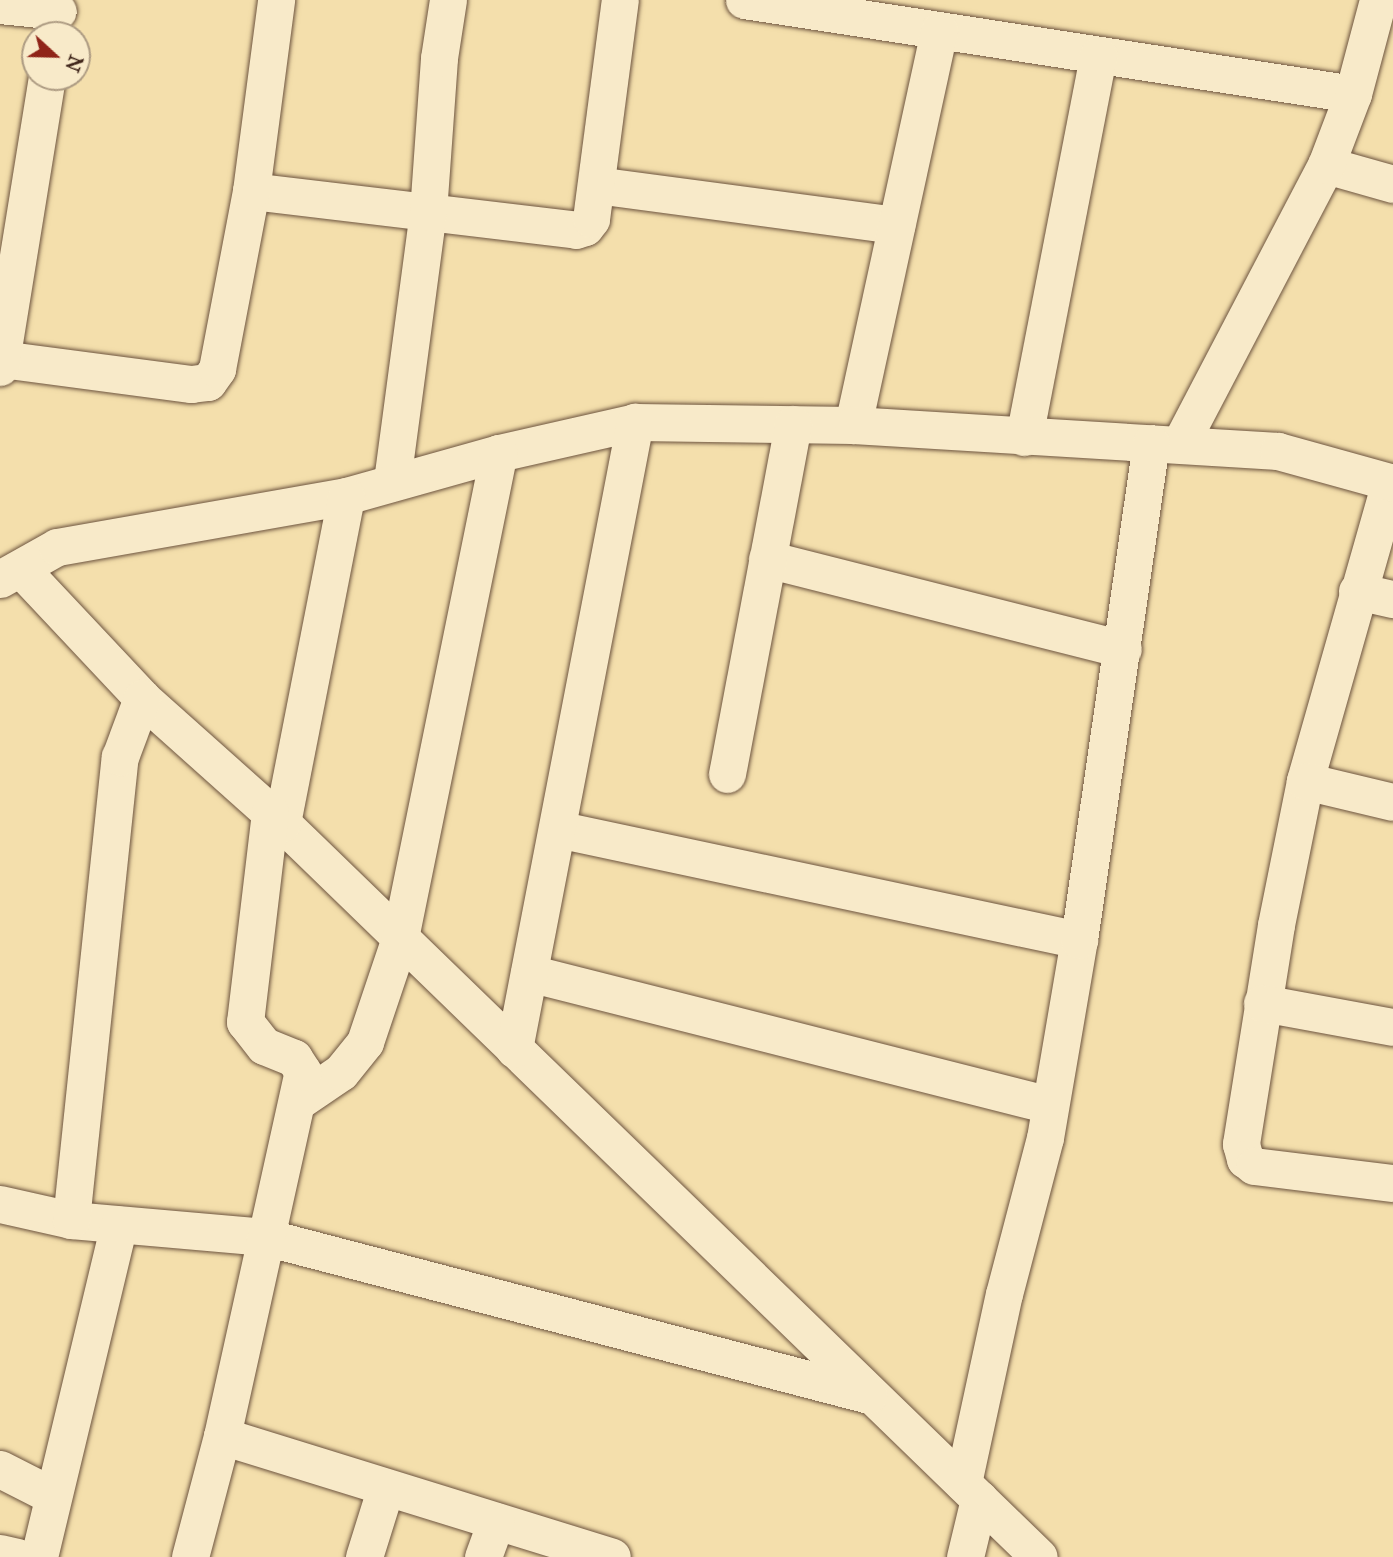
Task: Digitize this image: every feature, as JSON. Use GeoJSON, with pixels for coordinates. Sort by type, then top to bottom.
{"type":"FeatureCollection","features":[{"type":"Feature","properties":{"kind":"street"},"geometry":{"type":"LineString","coordinates":[[45,91],[0,362],[191,384],[208,382],[217,369],[251,191],[276,0]]}},
{"type":"Feature","properties":{"kind":"street"},"geometry":{"type":"LineString","coordinates":[[392,481],[428,212],[448,0]]}},
{"type":"Feature","properties":{"kind":"street"},"geometry":{"type":"LineString","coordinates":[[251,191],[576,230],[591,219],[620,0]]}},
{"type":"Feature","properties":{"kind":"street"},"geometry":{"type":"LineString","coordinates":[[744,0],[1353,94]]}},
{"type":"Feature","properties":{"kind":"street"},"geometry":{"type":"LineString","coordinates":[[965,1557],[971,1491],[1050,1105],[1079,940],[1124,649],[1166,444],[1326,165],[1353,94],[1378,0]]}},
{"type":"Feature","properties":{"kind":"street"},"geometry":{"type":"LineString","coordinates":[[0,5],[57,15]]}},
{"type":"Feature","properties":{"kind":"street"},"geometry":{"type":"LineString","coordinates":[[853,425],[939,30]]}},
{"type":"Feature","properties":{"kind":"street"},"geometry":{"type":"LineString","coordinates":[[1024,437],[1098,55]]}},
{"type":"Feature","properties":{"kind":"street"},"geometry":{"type":"LineString","coordinates":[[1326,165],[1393,184]]}},
{"type":"Feature","properties":{"kind":"street"},"geometry":{"type":"LineString","coordinates":[[596,185],[896,225]]}},
{"type":"Feature","properties":{"kind":"street"},"geometry":{"type":"LineString","coordinates":[[514,1049],[635,422]]}},
{"type":"Feature","properties":{"kind":"street"},"geometry":{"type":"LineString","coordinates":[[1039,1557],[276,818],[142,698],[10,574],[57,547],[346,496],[499,453],[635,422],[853,425],[1278,451],[1392,482],[1357,591],[1305,781],[1262,1003],[1241,1144],[1245,1159],[1254,1166],[1393,1183]]}},
{"type":"Feature","properties":{"kind":"street"},"geometry":{"type":"LineString","coordinates":[[727,774],[793,424]]}},
{"type":"Feature","properties":{"kind":"street"},"geometry":{"type":"LineString","coordinates":[[297,1102],[341,1072],[365,1042],[400,938],[499,453]]}},
{"type":"Feature","properties":{"kind":"street"},"geometry":{"type":"LineString","coordinates":[[190,1557],[222,1436],[303,1072],[294,1058],[264,1046],[245,1022],[276,818],[346,496]]}},
{"type":"Feature","properties":{"kind":"street"},"geometry":{"type":"LineString","coordinates":[[767,559],[1124,649]]}},
{"type":"Feature","properties":{"kind":"street"},"geometry":{"type":"LineString","coordinates":[[1357,591],[1393,599]]}},
{"type":"Feature","properties":{"kind":"street"},"geometry":{"type":"LineString","coordinates":[[71,1220],[120,757],[142,698]]}},
{"type":"Feature","properties":{"kind":"street"},"geometry":{"type":"LineString","coordinates":[[1305,781],[1393,802]]}},
{"type":"Feature","properties":{"kind":"street"},"geometry":{"type":"LineString","coordinates":[[557,829],[1079,940]]}},
{"type":"Feature","properties":{"kind":"street"},"geometry":{"type":"LineString","coordinates":[[529,972],[1050,1105]]}},
{"type":"Feature","properties":{"kind":"street"},"geometry":{"type":"LineString","coordinates":[[1262,1003],[1393,1027]]}},
{"type":"Feature","properties":{"kind":"street"},"geometry":{"type":"LineString","coordinates":[[0,1204],[71,1220],[265,1237],[872,1395]]}},
{"type":"Feature","properties":{"kind":"street"},"geometry":{"type":"LineString","coordinates":[[39,1557],[119,1224]]}},
{"type":"Feature","properties":{"kind":"street"},"geometry":{"type":"LineString","coordinates":[[222,1436],[612,1557]]}},
{"type":"Feature","properties":{"kind":"street"},"geometry":{"type":"LineString","coordinates":[[0,1469],[53,1496]]}},
{"type":"Feature","properties":{"kind":"street"},"geometry":{"type":"LineString","coordinates":[[364,1557],[386,1487]]}},
{"type":"Feature","properties":{"kind":"street"},"geometry":{"type":"LineString","coordinates":[[484,1557],[496,1521]]}},
{"type":"Feature","properties":{"kind":"street"},"geometry":{"type":"LineString","coordinates":[[0,1553],[18,1557]]}}]}
